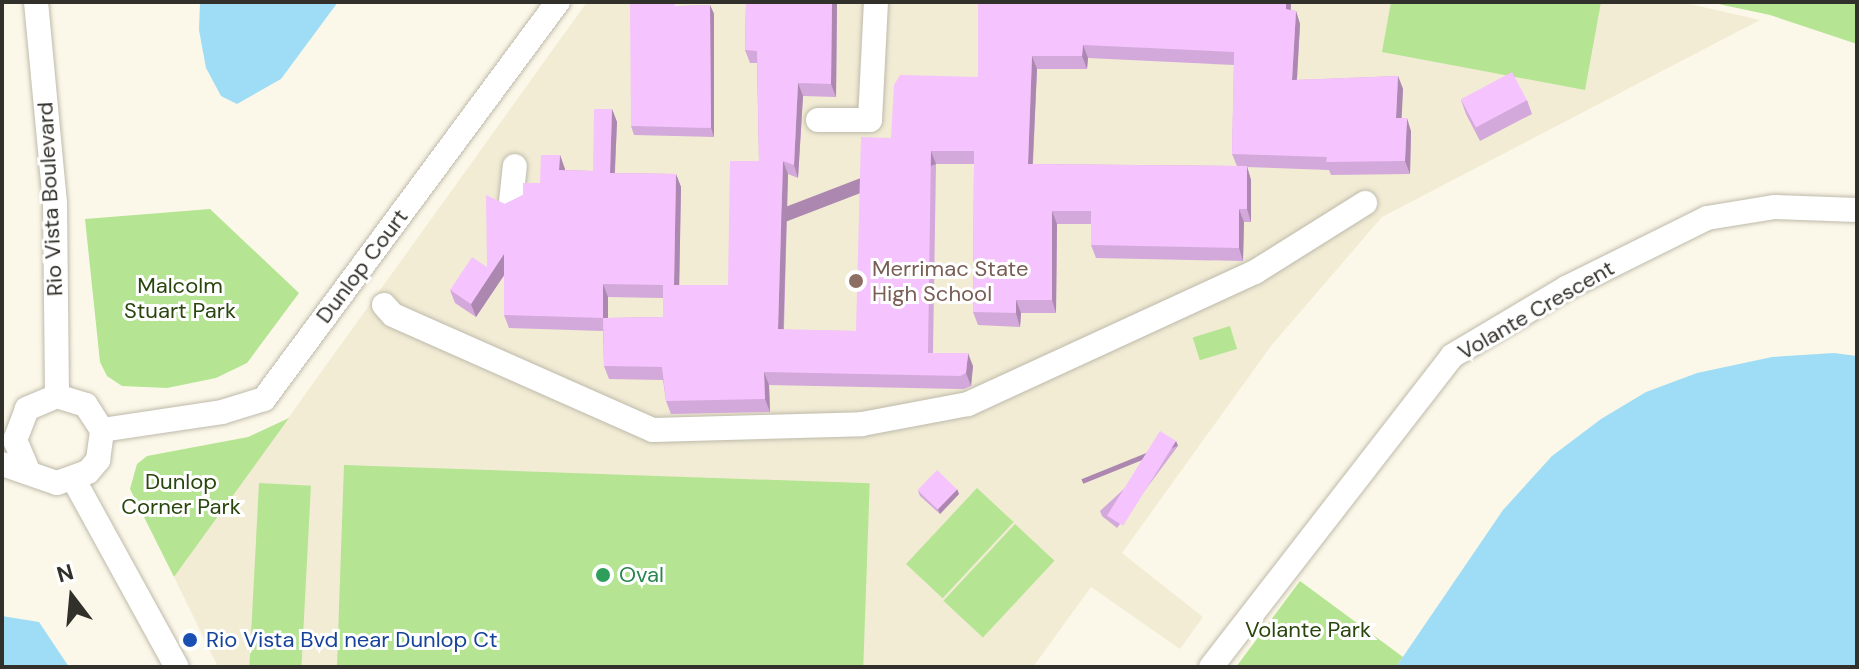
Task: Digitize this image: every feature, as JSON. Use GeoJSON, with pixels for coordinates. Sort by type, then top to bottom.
{"type":"FeatureCollection","features":[{"type":"Feature","properties":{"kind":"street","name":"Rio Vista Boulevard"},"geometry":{"type":"LineString","coordinates":[[36,2],[55,203],[57,396]]}},
{"type":"Feature","properties":{"kind":"street","name":"Dunlop Court"},"geometry":{"type":"LineString","coordinates":[[102,430],[222,412],[264,399],[558,2]]}},
{"type":"Feature","properties":{"kind":"street"},"geometry":{"type":"LineString","coordinates":[[818,120],[870,120],[876,2]]}},
{"type":"Feature","properties":{"kind":"street"},"geometry":{"type":"LineString","coordinates":[[511,202],[515,166]]}},
{"type":"Feature","properties":{"kind":"street"},"geometry":{"type":"LineString","coordinates":[[384,305],[393,315],[653,430],[862,424],[968,404],[1255,272],[1365,203]]}},
{"type":"Feature","properties":{"kind":"street","name":"Volante Crescent"},"geometry":{"type":"LineString","coordinates":[[1211,667],[1452,356],[1566,288],[1707,218],[1775,207],[1857,210]]}},
{"type":"Feature","properties":{"kind":"street"},"geometry":{"type":"LineString","coordinates":[[2,464],[28,470],[49,481],[74,480],[98,460],[102,430],[86,405],[57,396],[27,409],[10,426],[28,470]]}},
{"type":"Feature","properties":{"kind":"street"},"geometry":{"type":"LineString","coordinates":[[74,480],[177,667]]}},
{"type":"Feature","properties":{"kind":"shaded area","name":"Merrimac State High School"},"geometry":{"type":"Polygon","coordinates":[[[587,2],[1681,2],[1760,20],[1382,217],[1271,346],[1122,553],[1203,617],[1180,649],[1091,587],[1033,667],[218,667],[174,577],[587,2]]]}},
{"type":"Feature","properties":{"kind":"green space"},"geometry":{"type":"Polygon","coordinates":[[[1391,2],[1601,2],[1585,90],[1382,52],[1391,2]]]}},
{"type":"Feature","properties":{"kind":"green space"},"geometry":{"type":"Polygon","coordinates":[[[1709,2],[1857,2],[1857,44],[1770,15],[1709,2]]]}},
{"type":"Feature","properties":{"kind":"green space","name":"Malcolm Stuart Park"},"geometry":{"type":"Polygon","coordinates":[[[210,209],[299,293],[247,363],[216,378],[167,388],[122,386],[107,376],[100,362],[85,219],[210,209]]]}},
{"type":"Feature","properties":{"kind":"green space"},"geometry":{"type":"Polygon","coordinates":[[[1230,326],[1237,349],[1200,360],[1193,337],[1230,326]]]}},
{"type":"Feature","properties":{"kind":"green space","name":"Dunlop Corner Park"},"geometry":{"type":"Polygon","coordinates":[[[289,418],[174,577],[130,489],[137,464],[147,456],[248,437],[289,418]]]}},
{"type":"Feature","properties":{"kind":"green space","name":"Oval"},"geometry":{"type":"Polygon","coordinates":[[[344,465],[870,483],[863,667],[337,667],[344,465]]]}},
{"type":"Feature","properties":{"kind":"green space"},"geometry":{"type":"Polygon","coordinates":[[[259,483],[311,486],[301,667],[249,667],[259,483]]]}},
{"type":"Feature","properties":{"kind":"green space"},"geometry":{"type":"Polygon","coordinates":[[[977,488],[1014,522],[943,598],[906,564],[977,488]]]}},
{"type":"Feature","properties":{"kind":"green space"},"geometry":{"type":"Polygon","coordinates":[[[1015,524],[1054,561],[983,638],[943,601],[1015,524]]]}},
{"type":"Feature","properties":{"kind":"green space","name":"Volante Park"},"geometry":{"type":"Polygon","coordinates":[[[1300,581],[1403,657],[1396,667],[1236,667],[1300,581]]]}},
{"type":"Feature","properties":{"kind":"water"},"geometry":{"type":"Polygon","coordinates":[[[200,2],[338,2],[281,79],[237,104],[221,96],[206,68],[199,30],[200,2]]]}},
{"type":"Feature","properties":{"kind":"water"},"geometry":{"type":"Polygon","coordinates":[[[1834,353],[1857,356],[1857,667],[1396,667],[1503,510],[1552,456],[1601,419],[1646,392],[1697,373],[1772,357],[1834,353]]]}},
{"type":"Feature","properties":{"kind":"water"},"geometry":{"type":"Polygon","coordinates":[[[2,616],[39,622],[69,667],[2,667],[2,616]]]}},
{"type":"Feature","properties":{"kind":"building"},"geometry":{"type":"Polygon","coordinates":[[[630,2],[710,5],[711,128],[631,126],[630,2]]]}},
{"type":"Feature","properties":{"kind":"building"},"geometry":{"type":"Polygon","coordinates":[[[746,2],[832,2],[831,84],[798,83],[794,165],[783,161],[778,329],[856,331],[861,137],[891,138],[894,85],[900,75],[978,77],[978,2],[1286,2],[1286,9],[1296,11],[1292,80],[1398,76],[1396,118],[1407,118],[1405,161],[1326,162],[1327,157],[1232,154],[1234,52],[1083,45],[1082,56],[1032,56],[1028,164],[1247,166],[1247,209],[1239,209],[1239,248],[1091,245],[1091,211],[1052,211],[1052,300],[1016,300],[1016,313],[973,312],[974,151],[931,151],[928,353],[968,353],[966,373],[960,376],[764,372],[765,399],[666,401],[662,367],[604,366],[603,318],[504,315],[504,254],[471,304],[450,290],[472,257],[487,267],[486,195],[505,204],[523,195],[523,183],[540,183],[541,155],[560,155],[559,170],[593,171],[594,109],[612,109],[610,173],[676,174],[674,285],[728,285],[730,161],[759,161],[757,51],[745,50],[746,2]],[[603,284],[603,318],[663,317],[663,285],[603,284]]]}},
{"type":"Feature","properties":{"kind":"building"},"geometry":{"type":"Polygon","coordinates":[[[1512,72],[1527,100],[1476,127],[1461,99],[1512,72]]]}},
{"type":"Feature","properties":{"kind":"building"},"geometry":{"type":"Polygon","coordinates":[[[1160,431],[1176,441],[1123,526],[1107,516],[1160,431]]]}},
{"type":"Feature","properties":{"kind":"building"},"geometry":{"type":"Polygon","coordinates":[[[937,470],[957,489],[938,510],[918,490],[937,470]]]}},
{"type":"Feature","properties":{"kind":"place","name":"Merrimac State High School"},"geometry":{"type":"Point","coordinates":[856,281]}},
{"type":"Feature","properties":{"kind":"place","name":"Oval"},"geometry":{"type":"Point","coordinates":[603,575]}},
{"type":"Feature","properties":{"kind":"place","name":"Rio Vista Bvd near Dunlop Ct"},"geometry":{"type":"Point","coordinates":[190,640]}}]}
